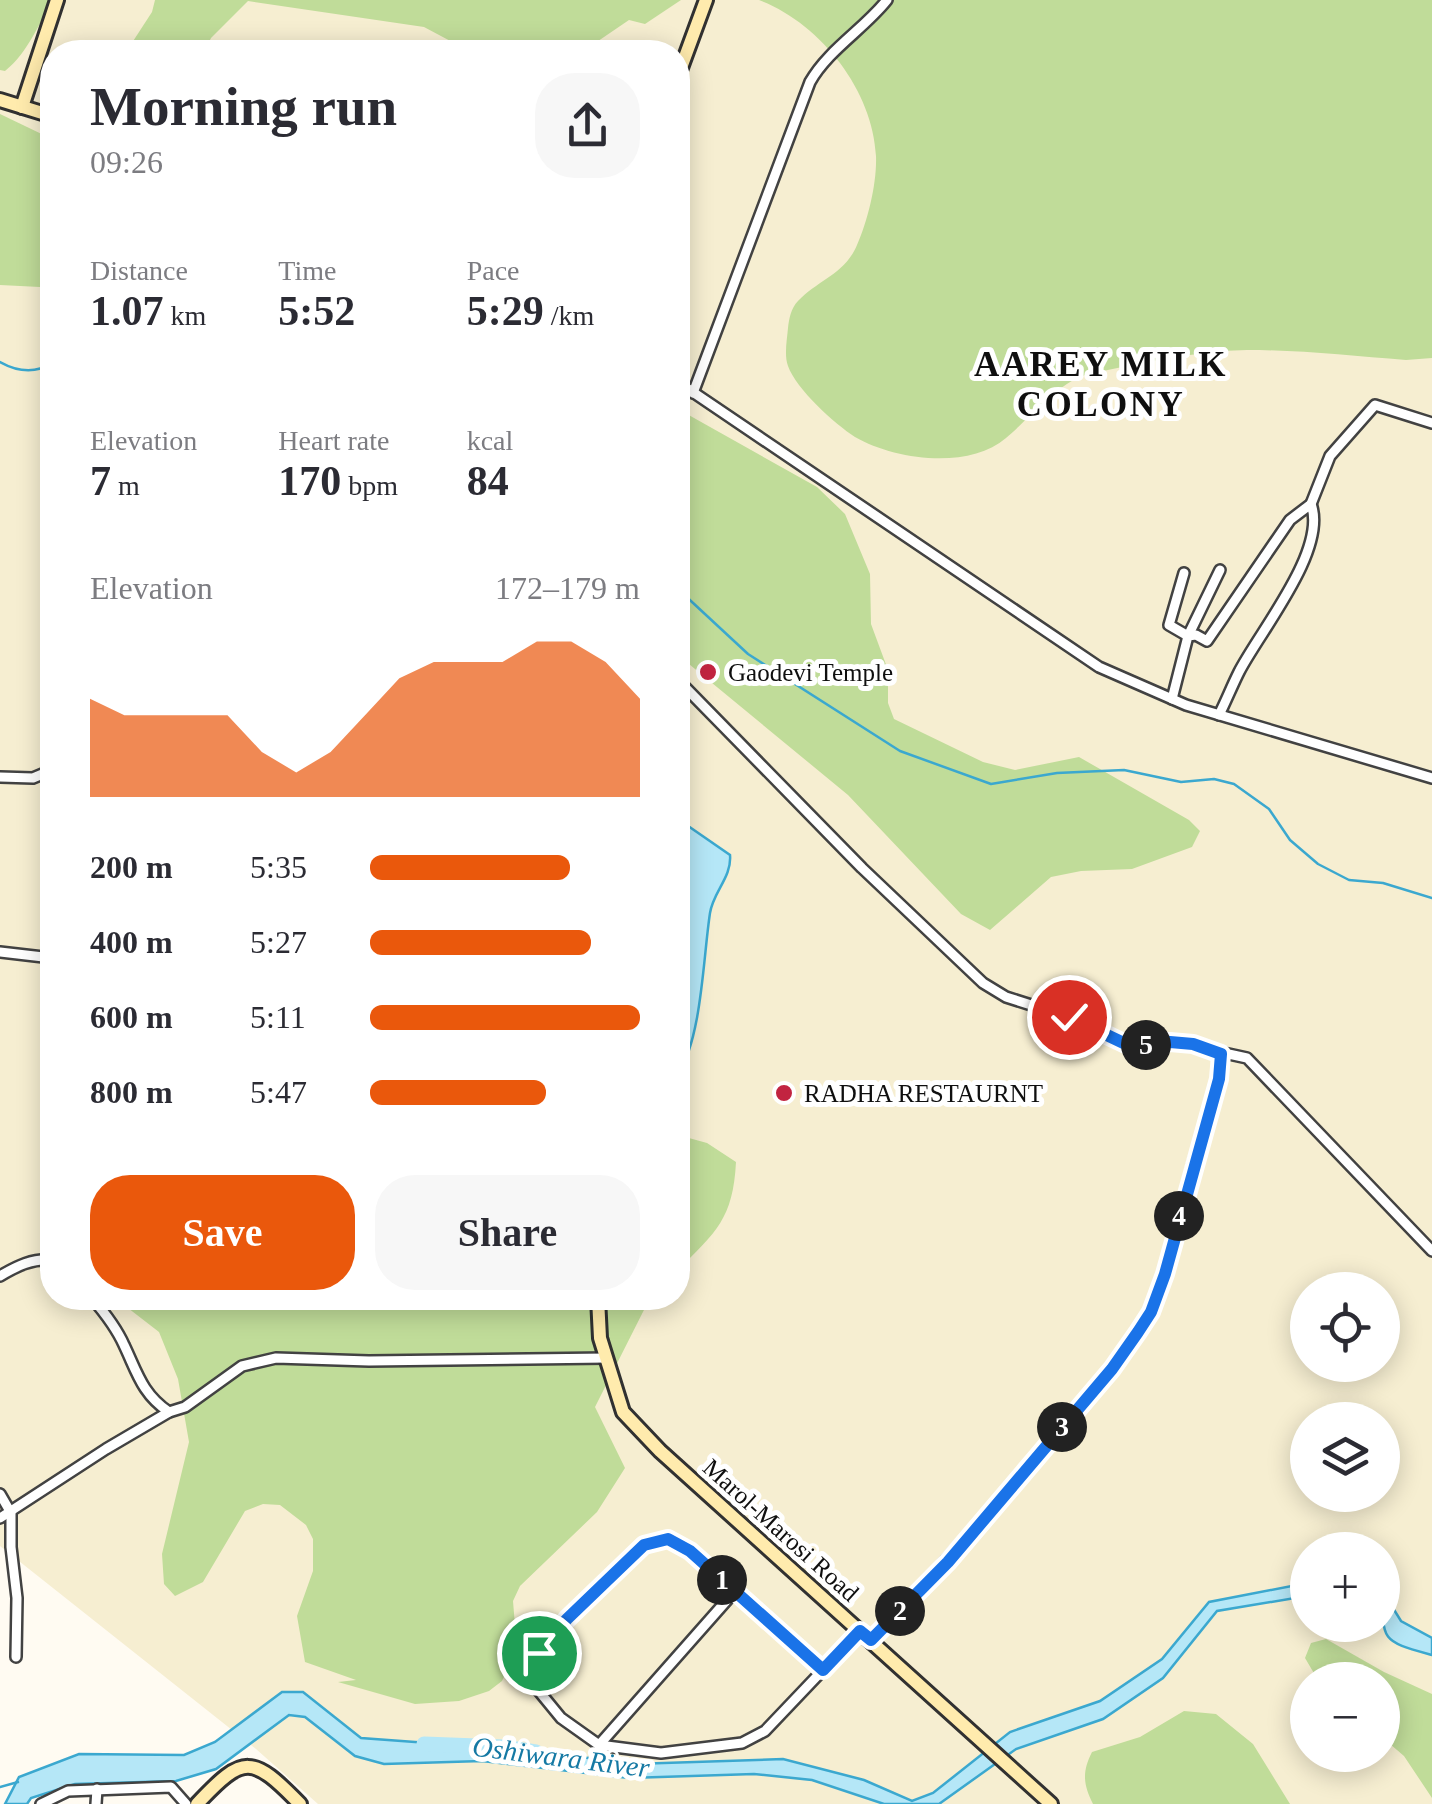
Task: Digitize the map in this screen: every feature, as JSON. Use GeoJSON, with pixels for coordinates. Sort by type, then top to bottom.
{"type":"FeatureCollection","features":[{"type":"Feature","properties":{"kind":"main road"},"geometry":{"type":"LineString","coordinates":[[45,40],[58,0]]}},
{"type":"Feature","properties":{"kind":"main road"},"geometry":{"type":"LineString","coordinates":[[690,43],[706,0]]}},
{"type":"Feature","properties":{"kind":"main road"},"geometry":{"type":"LineString","coordinates":[[22,107],[40,54]]}},
{"type":"Feature","properties":{"kind":"main road"},"geometry":{"type":"LineString","coordinates":[[0,100],[40,112]]}},
{"type":"Feature","properties":{"kind":"main road","name":"Marol-Marosi Road"},"geometry":{"type":"LineString","coordinates":[[599,1310],[600,1338],[624,1412],[660,1451],[1051,1804]]}},
{"type":"Feature","properties":{"kind":"main road"},"geometry":{"type":"LineString","coordinates":[[197,1804],[228,1771],[242,1767],[255,1767],[272,1776],[300,1804]]}},
{"type":"Feature","properties":{"kind":"street"},"geometry":{"type":"LineString","coordinates":[[693,393],[810,82],[887,0]]}},
{"type":"Feature","properties":{"kind":"street"},"geometry":{"type":"LineString","coordinates":[[690,391],[1099,667],[1219,715],[1432,778]]}},
{"type":"Feature","properties":{"kind":"street"},"geometry":{"type":"LineString","coordinates":[[1184,573],[1169,624],[1188,636],[1196,635],[1207,641],[1290,520],[1311,504],[1330,456],[1375,405],[1432,423]]}},
{"type":"Feature","properties":{"kind":"street"},"geometry":{"type":"LineString","coordinates":[[1219,715],[1308,549],[1316,517],[1311,504]]}},
{"type":"Feature","properties":{"kind":"street"},"geometry":{"type":"LineString","coordinates":[[1172,699],[1188,636],[1220,570]]}},
{"type":"Feature","properties":{"kind":"street"},"geometry":{"type":"LineString","coordinates":[[690,692],[862,868],[983,983],[1006,998],[1069,1017],[1132,1047],[1170,1042],[1193,1044],[1247,1058],[1432,1251]]}},
{"type":"Feature","properties":{"kind":"street"},"geometry":{"type":"LineString","coordinates":[[0,777],[40,775]]}},
{"type":"Feature","properties":{"kind":"street"},"geometry":{"type":"LineString","coordinates":[[0,952],[40,957]]}},
{"type":"Feature","properties":{"kind":"street"},"geometry":{"type":"LineString","coordinates":[[823,1670],[678,1542],[656,1539],[644,1545],[567,1619],[530,1667],[530,1679],[561,1718],[599,1745],[661,1754],[742,1742],[765,1731],[823,1670],[948,1562],[1112,1369],[1151,1312],[1219,1079],[1221,1054]]}},
{"type":"Feature","properties":{"kind":"street"},"geometry":{"type":"LineString","coordinates":[[0,1276],[19,1264],[40,1261]]}},
{"type":"Feature","properties":{"kind":"street"},"geometry":{"type":"LineString","coordinates":[[102,1310],[126,1347],[132,1370],[156,1403],[169,1412]]}},
{"type":"Feature","properties":{"kind":"street"},"geometry":{"type":"LineString","coordinates":[[0,1518],[169,1412],[185,1407],[242,1366],[276,1358],[606,1358]]}},
{"type":"Feature","properties":{"kind":"street"},"geometry":{"type":"LineString","coordinates":[[0,1494],[11,1512],[17,1598],[16,1657]]}},
{"type":"Feature","properties":{"kind":"street"},"geometry":{"type":"LineString","coordinates":[[599,1745],[735,1591]]}},
{"type":"Feature","properties":{"kind":"street"},"geometry":{"type":"LineString","coordinates":[[42,1804],[68,1790],[171,1787],[186,1804]]}},
{"type":"Feature","properties":{"kind":"street"},"geometry":{"type":"LineString","coordinates":[[96,1804],[97,1789]]}},
{"type":"Feature","properties":{"kind":"shaded area"},"geometry":{"type":"Polygon","coordinates":[[[0,0],[1432,0],[1432,1804],[318,1804],[256,1749],[0,1546],[0,0]]]}},
{"type":"Feature","properties":{"kind":"green space"},"geometry":{"type":"Polygon","coordinates":[[[0,0],[55,0],[27,47],[5,71],[0,70],[0,0]]]}},
{"type":"Feature","properties":{"kind":"green space"},"geometry":{"type":"Polygon","coordinates":[[[155,0],[681,0],[645,24],[629,20],[600,40],[448,40],[424,27],[248,1],[210,40],[134,40],[155,0]]]}},
{"type":"Feature","properties":{"kind":"green space"},"geometry":{"type":"Polygon","coordinates":[[[759,0],[1432,0],[1432,358],[1406,360],[1247,350],[1188,355],[1079,377],[1057,391],[1006,438],[972,455],[911,456],[855,437],[799,385],[788,366],[786,347],[796,304],[846,263],[861,235],[875,178],[873,131],[854,84],[822,42],[803,25],[759,0]]]}},
{"type":"Feature","properties":{"kind":"green space"},"geometry":{"type":"Polygon","coordinates":[[[0,114],[40,133],[40,287],[0,285],[0,114]]]}},
{"type":"Feature","properties":{"kind":"green space"},"geometry":{"type":"Polygon","coordinates":[[[690,416],[817,487],[845,514],[870,574],[871,624],[888,670],[888,703],[894,719],[983,762],[1015,770],[1079,757],[1189,820],[1200,831],[1192,847],[1132,869],[1081,871],[1051,877],[990,930],[961,914],[848,795],[690,665],[690,416]]]}},
{"type":"Feature","properties":{"kind":"green space"},"geometry":{"type":"Polygon","coordinates":[[[690,1138],[707,1143],[736,1162],[726,1211],[690,1258],[690,1138]]]}},
{"type":"Feature","properties":{"kind":"green space"},"geometry":{"type":"Polygon","coordinates":[[[131,1310],[644,1310],[595,1407],[625,1468],[597,1512],[520,1586],[513,1601],[517,1650],[502,1681],[489,1691],[459,1701],[415,1704],[338,1682],[356,1680],[305,1662],[297,1616],[313,1571],[313,1539],[306,1525],[280,1505],[263,1504],[245,1511],[203,1582],[175,1596],[164,1584],[162,1554],[189,1442],[178,1379],[159,1332],[131,1310]]]}},
{"type":"Feature","properties":{"kind":"green space"},"geometry":{"type":"Polygon","coordinates":[[[1331,1642],[1366,1662],[1307,1662],[1305,1658],[1311,1643],[1331,1642]]]}},
{"type":"Feature","properties":{"kind":"green space"},"geometry":{"type":"Polygon","coordinates":[[[1400,1679],[1432,1694],[1432,1798],[1400,1753],[1400,1679]]]}},
{"type":"Feature","properties":{"kind":"green space"},"geometry":{"type":"Polygon","coordinates":[[[1184,1711],[1216,1714],[1253,1744],[1290,1804],[1093,1804],[1085,1778],[1092,1752],[1140,1737],[1184,1711]]]}},
{"type":"Feature","properties":{"kind":"water"},"geometry":{"type":"Polygon","coordinates":[[[690,827],[730,855],[710,913],[690,1046],[690,827]]]}},
{"type":"Feature","properties":{"kind":"water"},"geometry":{"type":"Polygon","coordinates":[[[1290,1586],[1290,1599],[1217,1611],[1163,1678],[1103,1719],[1016,1749],[939,1804],[884,1804],[812,1780],[754,1774],[629,1778],[482,1761],[384,1764],[355,1756],[305,1717],[289,1715],[216,1769],[176,1781],[75,1784],[31,1798],[27,1804],[5,1804],[19,1777],[79,1754],[184,1755],[215,1742],[282,1692],[303,1692],[361,1738],[537,1751],[633,1764],[783,1759],[864,1780],[912,1801],[933,1793],[1010,1732],[1100,1701],[1162,1659],[1209,1602],[1290,1586]]]}},
{"type":"Feature","properties":{"kind":"water"},"geometry":{"type":"Polygon","coordinates":[[[1400,1619],[1432,1638],[1432,1655],[1394,1642],[1400,1642],[1400,1619]]]}},
{"type":"Feature","properties":{"kind":"waterway"},"geometry":{"type":"LineString","coordinates":[[0,362],[13,368],[40,369]]}},
{"type":"Feature","properties":{"kind":"waterway"},"geometry":{"type":"LineString","coordinates":[[690,600],[748,654],[900,751],[991,784],[1057,773],[1124,770],[1181,782],[1214,779],[1234,784],[1269,809],[1290,840],[1318,864],[1349,880],[1383,883],[1432,898]]}},
{"type":"Feature","properties":{"kind":"waterway","name":"Oshiwara River"},"geometry":{"type":"LineString","coordinates":[[424,1744],[536,1752]]}},
{"type":"Feature","properties":{"kind":"waterway"},"geometry":{"type":"LineString","coordinates":[[0,1787],[18,1782]]}},
{"type":"Feature","properties":{"kind":"place","name":"Gaodevi Temple"},"geometry":{"type":"Point","coordinates":[708,672]}},
{"type":"Feature","properties":{"kind":"place","name":"RADHA RESTAURNT"},"geometry":{"type":"Point","coordinates":[784,1093]}},
{"type":"Feature","properties":{"kind":"district","name":"AAREY MILK COLONY"},"geometry":{"type":"Point","coordinates":[1101,384]}},
{"type":"Feature","properties":{"kind":"route"},"geometry":{"type":"LineString","coordinates":[[539,1653],[567,1619],[644,1545],[668,1539],[690,1551],[823,1670],[860,1631],[871,1640],[948,1562],[1112,1369],[1151,1312],[1165,1274],[1219,1079],[1221,1054],[1193,1044],[1170,1042],[1132,1047],[1069,1017]]}}]}
